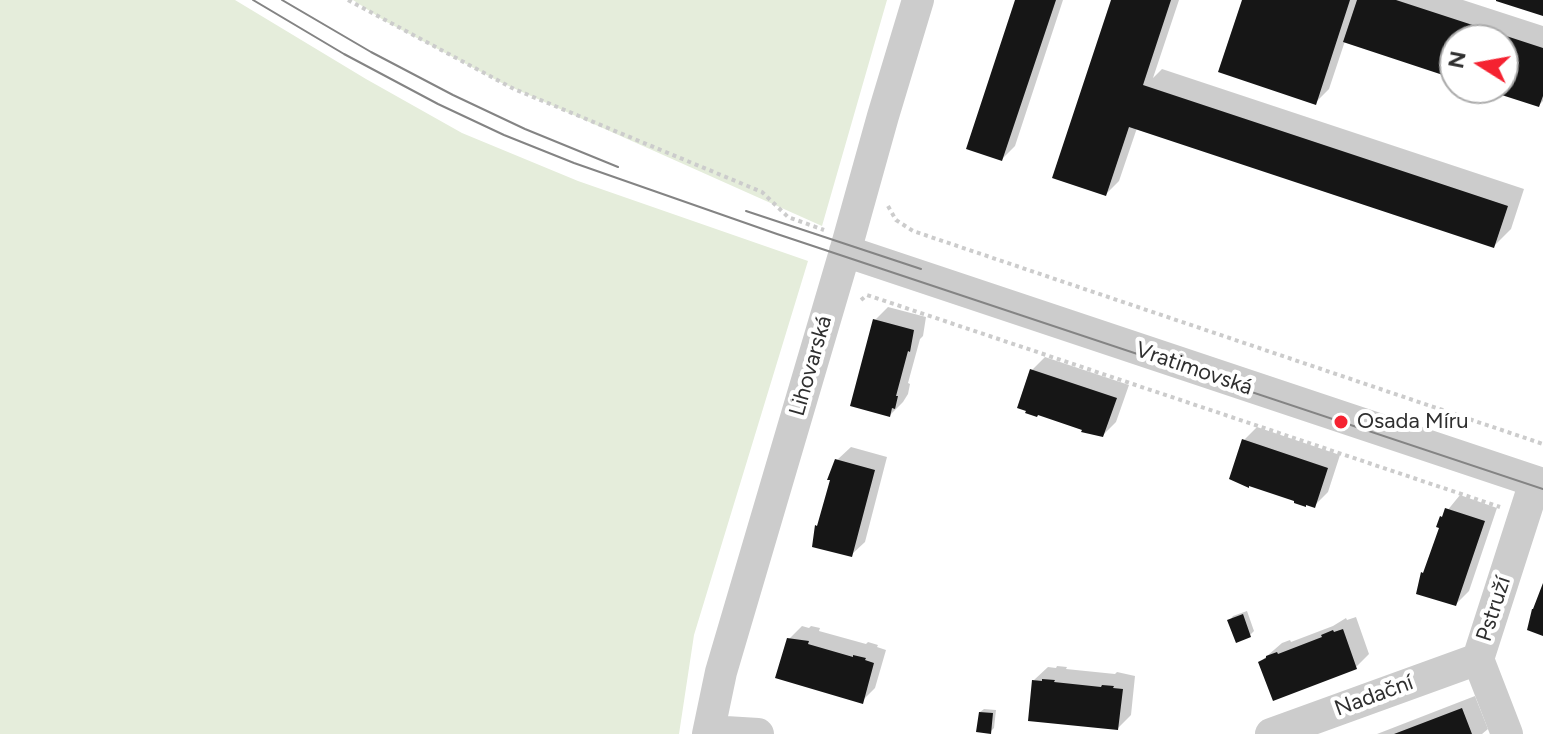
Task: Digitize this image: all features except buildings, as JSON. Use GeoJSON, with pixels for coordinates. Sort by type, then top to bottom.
{"type":"FeatureCollection","features":[{"type":"Feature","properties":{"kind":"street","name":"Lihovarská"},"geometry":{"type":"LineString","coordinates":[[709,732],[721,672],[918,0]]}},
{"type":"Feature","properties":{"kind":"street","name":"Vratimovská"},"geometry":{"type":"LineString","coordinates":[[847,245],[1539,483]]}},
{"type":"Feature","properties":{"kind":"street","name":"Pstruží"},"geometry":{"type":"LineString","coordinates":[[1507,734],[1478,659],[1524,515],[1539,483]]}},
{"type":"Feature","properties":{"kind":"street","name":"Nadační"},"geometry":{"type":"LineString","coordinates":[[1271,734],[1478,659]]}},
{"type":"Feature","properties":{"kind":"street"},"geometry":{"type":"LineString","coordinates":[[709,732],[758,734]]}},
{"type":"Feature","properties":{"kind":"path"},"geometry":{"type":"LineString","coordinates":[[348,0],[514,89],[762,192],[788,217],[847,245]]}},
{"type":"Feature","properties":{"kind":"path"},"geometry":{"type":"LineString","coordinates":[[886,202],[896,220],[913,231],[1543,444]]}},
{"type":"Feature","properties":{"kind":"path"},"geometry":{"type":"LineString","coordinates":[[858,301],[867,295],[1524,515]]}},
{"type":"Feature","properties":{"kind":"green space"},"geometry":{"type":"Polygon","coordinates":[[[0,0],[235,0],[462,133],[578,181],[808,261],[694,635],[679,734],[0,734],[0,0]]]}},
{"type":"Feature","properties":{"kind":"green space"},"geometry":{"type":"Polygon","coordinates":[[[353,0],[887,0],[822,226],[502,83],[385,21],[353,0]]]}},
{"type":"Feature","properties":{"kind":"tram line"},"geometry":{"type":"LineString","coordinates":[[253,0],[344,54],[438,104],[574,163],[777,234],[1543,489]]}},
{"type":"Feature","properties":{"kind":"tram line"},"geometry":{"type":"LineString","coordinates":[[282,0],[453,95],[618,167]]}},
{"type":"Feature","properties":{"kind":"tram line"},"geometry":{"type":"LineString","coordinates":[[746,211],[921,269]]}},
{"type":"Feature","properties":{"kind":"place","name":"Osada Míru"},"geometry":{"type":"Point","coordinates":[1341,422]}}]}
